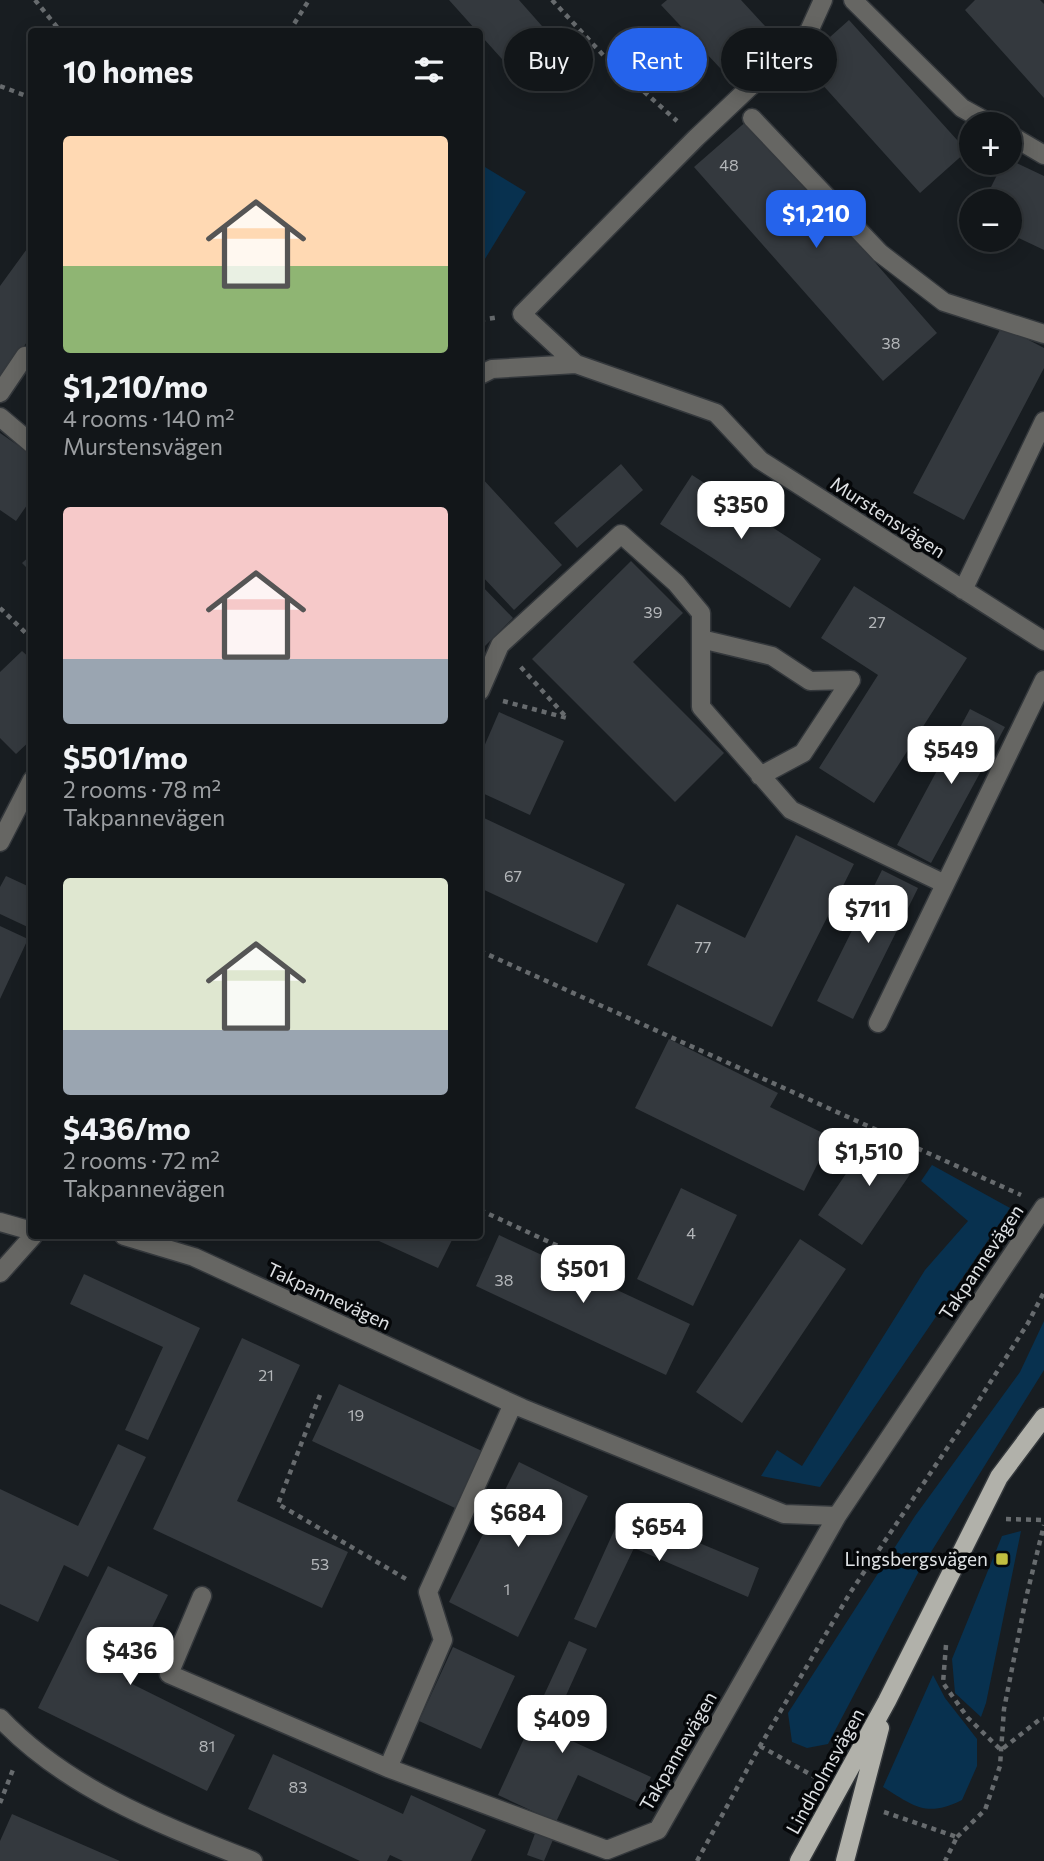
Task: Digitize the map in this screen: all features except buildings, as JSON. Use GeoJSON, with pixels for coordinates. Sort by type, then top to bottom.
{"type":"FeatureCollection","features":[{"type":"Feature","properties":{"kind":"main road","name":"Lindholmsvägen"},"geometry":{"type":"LineString","coordinates":[[799,1861],[887,1701],[999,1478],[1044,1417]]}},
{"type":"Feature","properties":{"kind":"main road","name":"Lindholmsvägen"},"geometry":{"type":"LineString","coordinates":[[845,1861],[887,1701]]}},
{"type":"Feature","properties":{"kind":"street"},"geometry":{"type":"LineString","coordinates":[[576,364],[523,314],[696,138],[809,31],[823,0]]}},
{"type":"Feature","properties":{"kind":"street"},"geometry":{"type":"LineString","coordinates":[[853,0],[962,108],[969,112]]}},
{"type":"Feature","properties":{"kind":"street"},"geometry":{"type":"LineString","coordinates":[[752,118],[880,253],[944,302],[1044,334]]}},
{"type":"Feature","properties":{"kind":"street"},"geometry":{"type":"LineString","coordinates":[[1022,142],[1044,155]]}},
{"type":"Feature","properties":{"kind":"street"},"geometry":{"type":"LineString","coordinates":[[0,393],[25,356],[28,357]]}},
{"type":"Feature","properties":{"kind":"street","name":"Murstensvägen"},"geometry":{"type":"LineString","coordinates":[[483,374],[492,369],[576,364],[716,412],[760,460],[1044,641]]}},
{"type":"Feature","properties":{"kind":"street"},"geometry":{"type":"LineString","coordinates":[[0,417],[28,441]]}},
{"type":"Feature","properties":{"kind":"street"},"geometry":{"type":"LineString","coordinates":[[963,590],[1044,421]]}},
{"type":"Feature","properties":{"kind":"street"},"geometry":{"type":"LineString","coordinates":[[486,695],[500,645],[621,534],[676,583],[701,613],[701,706],[791,810],[945,884]]}},
{"type":"Feature","properties":{"kind":"street"},"geometry":{"type":"LineString","coordinates":[[701,639],[772,656],[810,681],[851,680],[803,753],[760,776]]}},
{"type":"Feature","properties":{"kind":"street"},"geometry":{"type":"LineString","coordinates":[[878,1023],[1044,680]]}},
{"type":"Feature","properties":{"kind":"street"},"geometry":{"type":"LineString","coordinates":[[0,842],[28,788]]}},
{"type":"Feature","properties":{"kind":"street","name":"Takpannevägen"},"geometry":{"type":"LineString","coordinates":[[202,1596],[169,1674],[388,1768],[607,1850],[658,1830],[837,1516],[1038,1203]]}},
{"type":"Feature","properties":{"kind":"street"},"geometry":{"type":"LineString","coordinates":[[0,1222],[28,1232]]}},
{"type":"Feature","properties":{"kind":"street"},"geometry":{"type":"LineString","coordinates":[[0,1273],[28,1238]]}},
{"type":"Feature","properties":{"kind":"street","name":"Takpannevägen"},"geometry":{"type":"LineString","coordinates":[[134,1239],[194,1257],[513,1404],[784,1514],[837,1516]]}},
{"type":"Feature","properties":{"kind":"street"},"geometry":{"type":"LineString","coordinates":[[388,1768],[443,1640],[428,1592],[513,1404]]}},
{"type":"Feature","properties":{"kind":"street"},"geometry":{"type":"LineString","coordinates":[[0,1718],[24,1743],[74,1780],[160,1825],[253,1861]]}},
{"type":"Feature","properties":{"kind":"path"},"geometry":{"type":"LineString","coordinates":[[36,0],[58,28]]}},
{"type":"Feature","properties":{"kind":"path"},"geometry":{"type":"LineString","coordinates":[[292,28],[309,0]]}},
{"type":"Feature","properties":{"kind":"path"},"geometry":{"type":"LineString","coordinates":[[552,0],[604,57],[696,138]]}},
{"type":"Feature","properties":{"kind":"path"},"geometry":{"type":"LineString","coordinates":[[0,86],[28,96]]}},
{"type":"Feature","properties":{"kind":"path"},"geometry":{"type":"LineString","coordinates":[[0,608],[28,635]]}},
{"type":"Feature","properties":{"kind":"path"},"geometry":{"type":"LineString","coordinates":[[486,695],[567,718],[500,645]]}},
{"type":"Feature","properties":{"kind":"path"},"geometry":{"type":"LineString","coordinates":[[483,952],[1038,1203]]}},
{"type":"Feature","properties":{"kind":"path"},"geometry":{"type":"LineString","coordinates":[[483,1211],[612,1271]]}},
{"type":"Feature","properties":{"kind":"path"},"geometry":{"type":"LineString","coordinates":[[697,1861],[760,1746],[850,1593],[972,1411],[1028,1323],[1044,1292]]}},
{"type":"Feature","properties":{"kind":"path"},"geometry":{"type":"LineString","coordinates":[[320,1395],[278,1504],[428,1592]]}},
{"type":"Feature","properties":{"kind":"path"},"geometry":{"type":"LineString","coordinates":[[1004,1519],[1044,1520]]}},
{"type":"Feature","properties":{"kind":"path"},"geometry":{"type":"LineString","coordinates":[[944,1861],[957,1836],[985,1810],[1000,1766],[1004,1709],[1044,1525]]}},
{"type":"Feature","properties":{"kind":"path"},"geometry":{"type":"LineString","coordinates":[[946,1642],[943,1683],[968,1718],[1001,1750]]}},
{"type":"Feature","properties":{"kind":"path"},"geometry":{"type":"LineString","coordinates":[[1001,1750],[1039,1720],[1044,1719]]}},
{"type":"Feature","properties":{"kind":"path"},"geometry":{"type":"LineString","coordinates":[[0,1803],[24,1743]]}},
{"type":"Feature","properties":{"kind":"path"},"geometry":{"type":"LineString","coordinates":[[760,1746],[815,1777]]}},
{"type":"Feature","properties":{"kind":"path"},"geometry":{"type":"LineString","coordinates":[[873,1808],[957,1836]]}},
{"type":"Feature","properties":{"kind":"shaded area"},"geometry":{"type":"Polygon","coordinates":[[[483,166],[526,192],[483,262],[483,166]]]}},
{"type":"Feature","properties":{"kind":"shaded area"},"geometry":{"type":"Polygon","coordinates":[[[932,1165],[1010,1208],[820,1487],[761,1476],[777,1450],[802,1466],[925,1270],[968,1221],[921,1181],[932,1165]]]}},
{"type":"Feature","properties":{"kind":"shaded area"},"geometry":{"type":"Polygon","coordinates":[[[1044,1321],[1044,1370],[918,1573],[828,1744],[807,1748],[792,1742],[788,1713],[915,1516],[1020,1372],[1044,1321]]]}},
{"type":"Feature","properties":{"kind":"shaded area"},"geometry":{"type":"Polygon","coordinates":[[[1021,1531],[981,1717],[955,1693],[952,1659],[1002,1536],[1021,1531]]]}},
{"type":"Feature","properties":{"kind":"shaded area"},"geometry":{"type":"Polygon","coordinates":[[[933,1675],[945,1698],[977,1739],[977,1766],[962,1800],[929,1809],[912,1804],[883,1787],[933,1675]]]}},
{"type":"Feature","properties":{"kind":"place","name":"Lingsbergsvägen"},"geometry":{"type":"Point","coordinates":[1002,1559]}}]}
